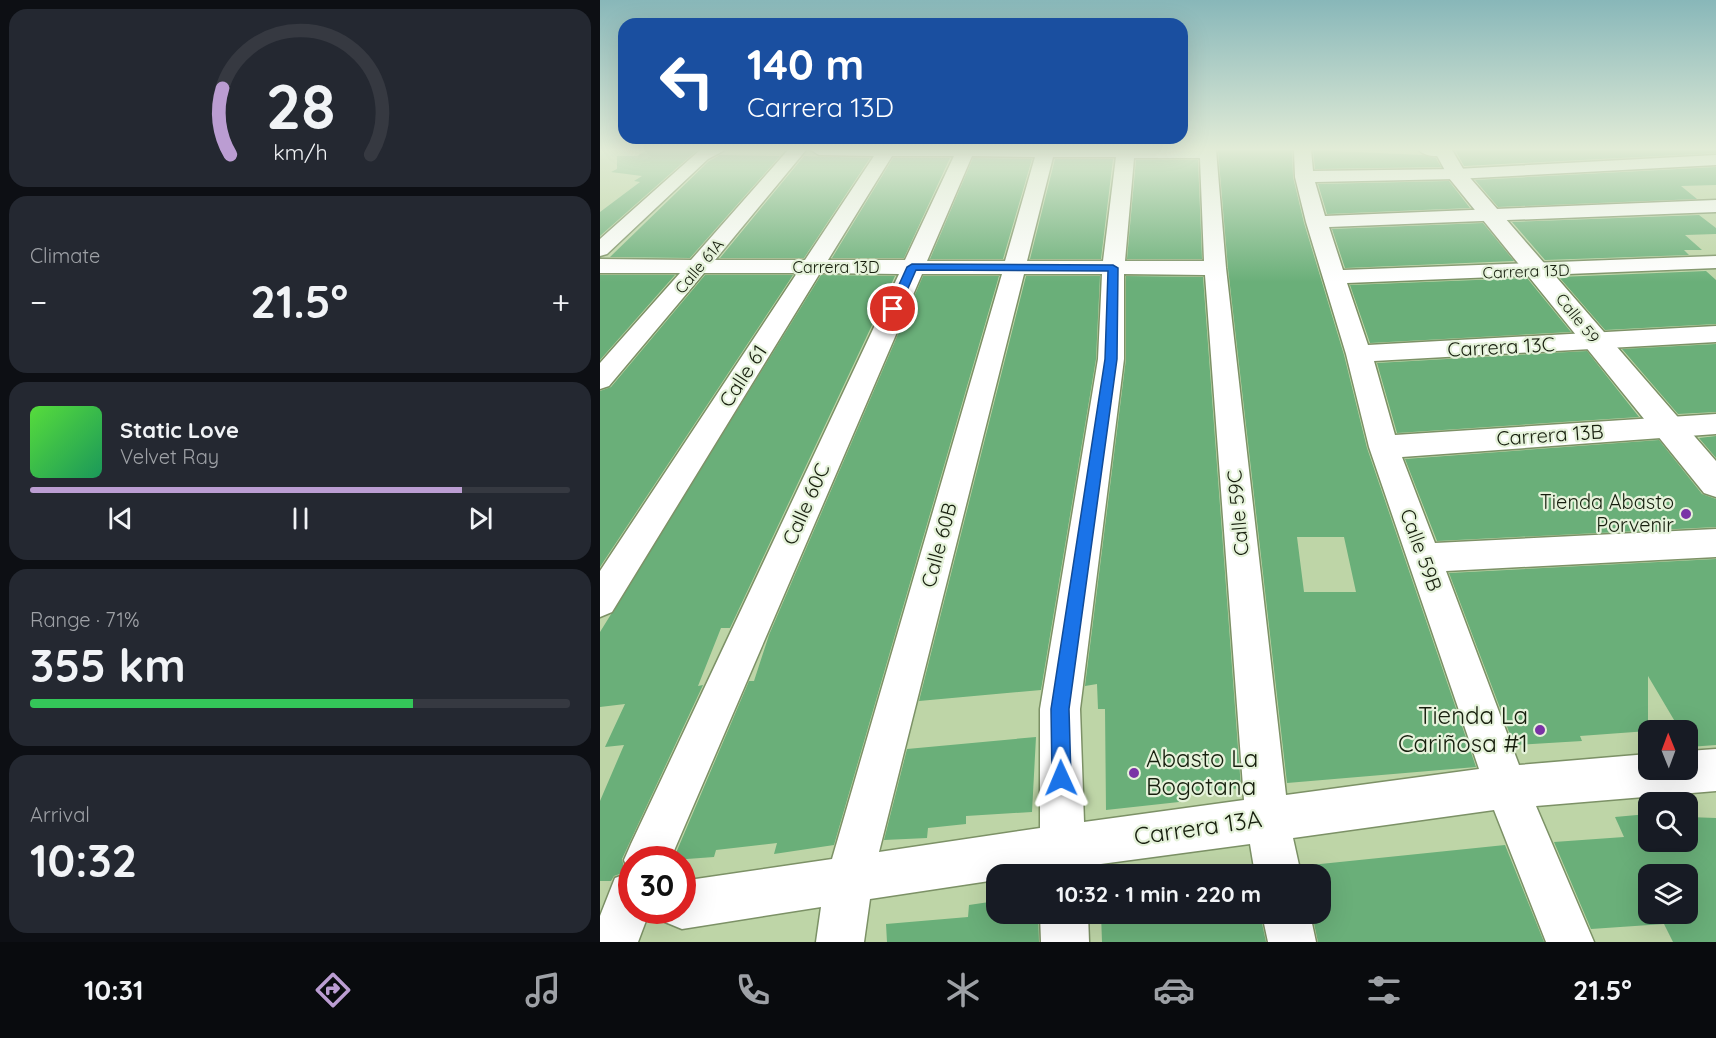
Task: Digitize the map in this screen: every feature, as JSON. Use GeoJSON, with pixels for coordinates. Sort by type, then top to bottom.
{"type":"FeatureCollection","features":[{"type":"Feature","properties":{"kind":"street"},"geometry":{"type":"LineString","coordinates":[[600,250],[663,194]]}},
{"type":"Feature","properties":{"kind":"street","name":"Calle 61A"},"geometry":{"type":"LineString","coordinates":[[600,380],[760,194]]}},
{"type":"Feature","properties":{"kind":"street","name":"Calle 61"},"geometry":{"type":"LineString","coordinates":[[600,601],[859,194]]}},
{"type":"Feature","properties":{"kind":"street","name":"Calle 60C"},"geometry":{"type":"LineString","coordinates":[[653,846],[946,194]]}},
{"type":"Feature","properties":{"kind":"street","name":"Calle 60B"},"geometry":{"type":"LineString","coordinates":[[840,942],[849,880],[1033,194]]}},
{"type":"Feature","properties":{"kind":"street"},"geometry":{"type":"LineString","coordinates":[[1063,861],[1060,709],[1111,359],[1113,268],[1121,194]]}},
{"type":"Feature","properties":{"kind":"street","name":"Calle 59C"},"geometry":{"type":"LineString","coordinates":[[1211,194],[1215,268],[1267,818],[1276,864]]}},
{"type":"Feature","properties":{"kind":"street","name":"Calle 59B"},"geometry":{"type":"LineString","coordinates":[[1310,194],[1347,325],[1359,354],[1384,447],[1506,787],[1570,942]]}},
{"type":"Feature","properties":{"kind":"street","name":"Calle 59"},"geometry":{"type":"LineString","coordinates":[[1473,194],[1716,484]]}},
{"type":"Feature","properties":{"kind":"street"},"geometry":{"type":"LineString","coordinates":[[1316,222],[1716,206]]}},
{"type":"Feature","properties":{"kind":"street","name":"Carrera 13D"},"geometry":{"type":"LineString","coordinates":[[1335,277],[1540,272],[1716,262]]}},
{"type":"Feature","properties":{"kind":"street","name":"Carrera 13D"},"geometry":{"type":"LineString","coordinates":[[600,266],[912,267],[1013,270],[1215,268]]}},
{"type":"Feature","properties":{"kind":"street","name":"Carrera 13C"},"geometry":{"type":"LineString","coordinates":[[1359,354],[1597,343],[1716,334]]}},
{"type":"Feature","properties":{"kind":"street","name":"Carrera 13B"},"geometry":{"type":"LineString","coordinates":[[1384,447],[1716,424]]}},
{"type":"Feature","properties":{"kind":"street"},"geometry":{"type":"LineString","coordinates":[[1424,558],[1716,543]]}},
{"type":"Feature","properties":{"kind":"street","name":"Carrera 13A"},"geometry":{"type":"LineString","coordinates":[[696,903],[849,880],[1063,861],[1267,818],[1506,787],[1716,770]]}},
{"type":"Feature","properties":{"kind":"street"},"geometry":{"type":"LineString","coordinates":[[1064,924],[1065,942]]}},
{"type":"Feature","properties":{"kind":"street"},"geometry":{"type":"LineString","coordinates":[[1288,924],[1292,942]]}},
{"type":"Feature","properties":{"kind":"building"},"geometry":{"type":"Polygon","coordinates":[[[624,194],[647,194],[600,236],[600,212],[624,194]]]}},
{"type":"Feature","properties":{"kind":"building"},"geometry":{"type":"Polygon","coordinates":[[[675,194],[747,194],[690,258],[610,257],[675,194]]]}},
{"type":"Feature","properties":{"kind":"building"},"geometry":{"type":"Polygon","coordinates":[[[773,194],[846,194],[804,258],[720,258],[773,194]]]}},
{"type":"Feature","properties":{"kind":"building"},"geometry":{"type":"Polygon","coordinates":[[[871,194],[933,194],[904,258],[832,258],[871,194]]]}},
{"type":"Feature","properties":{"kind":"building"},"geometry":{"type":"Polygon","coordinates":[[[958,194],[1022,194],[1003,259],[930,259],[958,194]]]}},
{"type":"Feature","properties":{"kind":"building"},"geometry":{"type":"Polygon","coordinates":[[[1046,194],[1109,194],[1101,259],[1030,259],[1046,194]]]}},
{"type":"Feature","properties":{"kind":"building"},"geometry":{"type":"Polygon","coordinates":[[[1133,194],[1199,194],[1202,259],[1127,259],[1133,194]]]}},
{"type":"Feature","properties":{"kind":"building"},"geometry":{"type":"Polygon","coordinates":[[[1222,194],[1297,194],[1344,355],[1367,448],[1476,767],[1287,783],[1228,268],[1222,194]],[[1297,537],[1304,592],[1356,592],[1344,537],[1297,537]]]}},
{"type":"Feature","properties":{"kind":"building"},"geometry":{"type":"Polygon","coordinates":[[[1321,194],[1459,194],[1470,208],[1327,214],[1321,194]]]}},
{"type":"Feature","properties":{"kind":"building"},"geometry":{"type":"Polygon","coordinates":[[[1487,194],[1691,194],[1697,199],[1498,207],[1487,194]]]}},
{"type":"Feature","properties":{"kind":"building"},"geometry":{"type":"Polygon","coordinates":[[[1699,215],[1716,228],[1716,234],[1685,235],[1702,250],[1684,250],[1689,255],[1545,260],[1512,222],[1699,215]]]}},
{"type":"Feature","properties":{"kind":"building"},"geometry":{"type":"Polygon","coordinates":[[[1483,223],[1514,261],[1345,268],[1332,229],[1483,223]]]}},
{"type":"Feature","properties":{"kind":"building"},"geometry":{"type":"Polygon","coordinates":[[[1706,271],[1716,280],[1716,324],[1605,330],[1559,277],[1706,271]]]}},
{"type":"Feature","properties":{"kind":"building"},"geometry":{"type":"Polygon","coordinates":[[[600,275],[675,275],[600,360],[600,275]]]}},
{"type":"Feature","properties":{"kind":"building"},"geometry":{"type":"Polygon","coordinates":[[[705,275],[793,275],[600,567],[600,391],[611,387],[705,275]]]}},
{"type":"Feature","properties":{"kind":"building"},"geometry":{"type":"Polygon","coordinates":[[[821,275],[895,276],[730,628],[721,628],[698,686],[703,685],[628,846],[618,846],[618,875],[611,881],[600,881],[600,801],[624,745],[605,747],[625,704],[600,707],[600,632],[821,275]]]}},
{"type":"Feature","properties":{"kind":"building"},"geometry":{"type":"Polygon","coordinates":[[[923,276],[999,276],[834,845],[774,854],[777,843],[716,850],[714,857],[696,858],[696,846],[679,846],[749,681],[754,681],[769,635],[923,276]]]}},
{"type":"Feature","properties":{"kind":"building"},"geometry":{"type":"Polygon","coordinates":[[[1026,276],[1100,276],[1096,359],[1041,690],[919,701],[1026,276]]]}},
{"type":"Feature","properties":{"kind":"building"},"geometry":{"type":"Polygon","coordinates":[[[1126,276],[1203,277],[1241,788],[1178,795],[1179,802],[1106,810],[1105,709],[1098,709],[1097,684],[1085,686],[1126,359],[1126,276]]]}},
{"type":"Feature","properties":{"kind":"building"},"geometry":{"type":"Polygon","coordinates":[[[1527,278],[1571,332],[1370,343],[1350,285],[1527,278]]]}},
{"type":"Feature","properties":{"kind":"building"},"geometry":{"type":"Polygon","coordinates":[[[1716,344],[1716,412],[1678,414],[1622,349],[1716,344]]]}},
{"type":"Feature","properties":{"kind":"building"},"geometry":{"type":"Polygon","coordinates":[[[1587,351],[1639,417],[1397,433],[1377,363],[1587,351]]]}},
{"type":"Feature","properties":{"kind":"building"},"geometry":{"type":"Polygon","coordinates":[[[1716,436],[1716,458],[1699,438],[1716,436]]]}},
{"type":"Feature","properties":{"kind":"building"},"geometry":{"type":"Polygon","coordinates":[[[1659,440],[1702,494],[1716,499],[1716,527],[1437,541],[1405,459],[1659,440]]]}},
{"type":"Feature","properties":{"kind":"building"},"geometry":{"type":"Polygon","coordinates":[[[1716,559],[1716,745],[1698,746],[1698,720],[1674,720],[1648,676],[1648,720],[1638,720],[1638,732],[1580,736],[1582,741],[1514,745],[1449,573],[1716,559]]]}},
{"type":"Feature","properties":{"kind":"building"},"geometry":{"type":"Polygon","coordinates":[[[1036,737],[1032,812],[966,816],[966,824],[928,828],[927,838],[884,840],[907,749],[1036,737]]]}},
{"type":"Feature","properties":{"kind":"building"},"geometry":{"type":"Polygon","coordinates":[[[1638,815],[1638,852],[1698,852],[1698,817],[1716,818],[1716,942],[1673,942],[1664,924],[1591,929],[1554,842],[1624,837],[1615,817],[1638,815]]]}},
{"type":"Feature","properties":{"kind":"building"},"geometry":{"type":"Polygon","coordinates":[[[1505,845],[1544,942],[1318,942],[1314,924],[1331,924],[1331,864],[1320,864],[1505,845]]]}},
{"type":"Feature","properties":{"kind":"building"},"geometry":{"type":"Polygon","coordinates":[[[986,902],[986,924],[1038,924],[1039,942],[887,942],[886,924],[968,917],[969,905],[986,902]]]}},
{"type":"Feature","properties":{"kind":"building"},"geometry":{"type":"Polygon","coordinates":[[[1101,924],[1262,924],[1266,942],[1102,942],[1101,924]]]}},
{"type":"Feature","properties":{"kind":"place","name":"Tienda Abasto Porvenir"},"geometry":{"type":"Point","coordinates":[1686,514]}},
{"type":"Feature","properties":{"kind":"place","name":"Tienda La Cariñosa #1"},"geometry":{"type":"Point","coordinates":[1540,730]}},
{"type":"Feature","properties":{"kind":"place","name":"Abasto La Bogotana"},"geometry":{"type":"Point","coordinates":[1134,773]}},
{"type":"Feature","properties":{"kind":"route"},"geometry":{"type":"LineString","coordinates":[[893,309],[912,267],[1013,270],[1113,268],[1111,359],[1060,709],[1061,778]]}}]}
